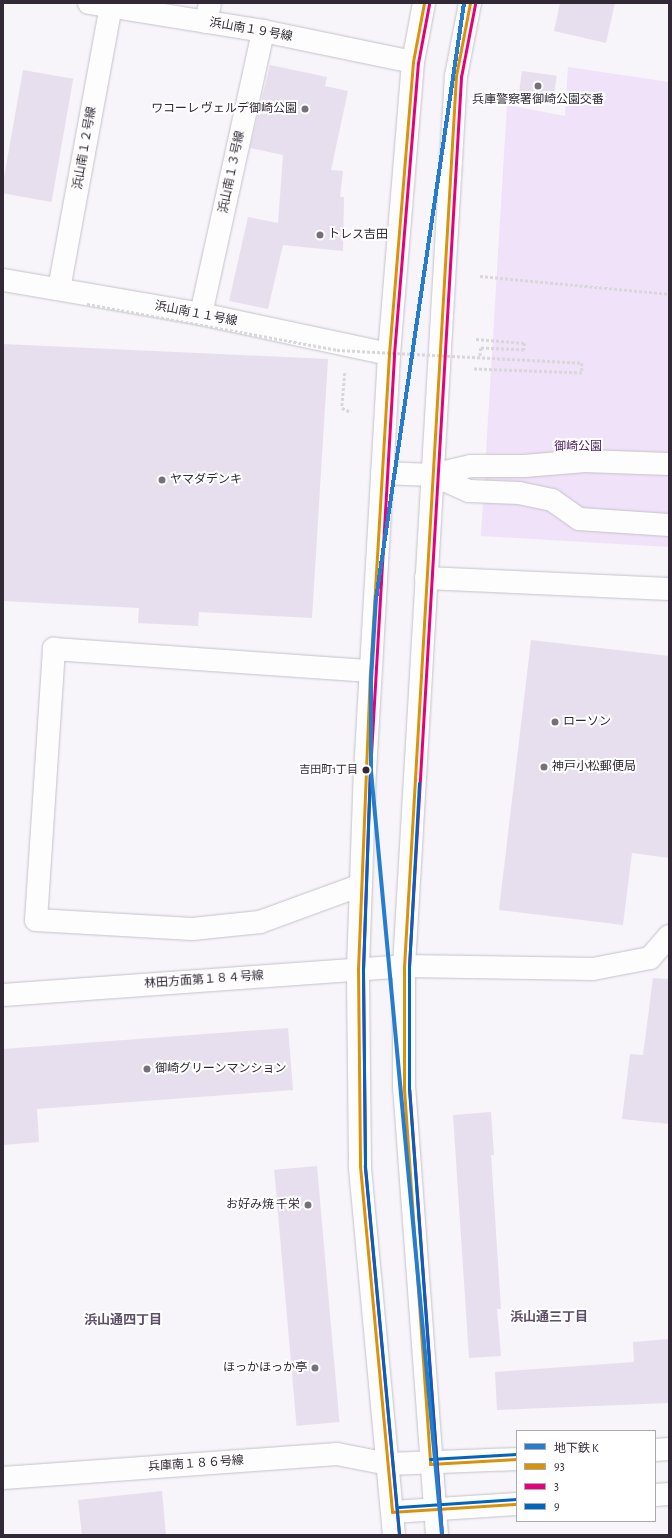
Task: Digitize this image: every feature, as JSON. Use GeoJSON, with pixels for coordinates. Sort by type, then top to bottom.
{"type":"FeatureCollection","features":[{"type":"Feature","properties":{"kind":"main road","name":"浜山南１９号線"},"geometry":{"type":"LineString","coordinates":[[88,3],[111,7],[208,13],[263,31],[413,62]]}},
{"type":"Feature","properties":{"kind":"main road"},"geometry":{"type":"LineString","coordinates":[[394,1535],[360,1166],[358,968],[360,885],[370,671],[388,354],[413,62],[424,3]]}},
{"type":"Feature","properties":{"kind":"main road"},"geometry":{"type":"LineString","coordinates":[[437,1535],[430,1464],[404,1089],[404,966],[456,76],[470,3]]}},
{"type":"Feature","properties":{"kind":"main road","name":"浜山南１２号線"},"geometry":{"type":"LineString","coordinates":[[60,289],[111,7]]}},
{"type":"Feature","properties":{"kind":"main road","name":"浜山南１３号線"},"geometry":{"type":"LineString","coordinates":[[201,314],[263,31]]}},
{"type":"Feature","properties":{"kind":"main road","name":"浜山南１１号線"},"geometry":{"type":"LineString","coordinates":[[3,280],[201,314],[388,354]]}},
{"type":"Feature","properties":{"kind":"main road"},"geometry":{"type":"LineString","coordinates":[[382,473],[432,475],[471,466],[524,466],[585,461],[669,464]]}},
{"type":"Feature","properties":{"kind":"main road"},"geometry":{"type":"LineString","coordinates":[[432,475],[469,491],[519,494],[552,500],[579,519],[669,525]]}},
{"type":"Feature","properties":{"kind":"main road"},"geometry":{"type":"LineString","coordinates":[[426,578],[669,590]]}},
{"type":"Feature","properties":{"kind":"main road"},"geometry":{"type":"LineString","coordinates":[[360,885],[260,922],[192,929],[36,920],[54,649],[370,671]]}},
{"type":"Feature","properties":{"kind":"main road","name":"林田方面第１８４号線"},"geometry":{"type":"LineString","coordinates":[[3,995],[358,968],[404,966],[593,969],[650,958],[669,936]]}},
{"type":"Feature","properties":{"kind":"main road"},"geometry":{"type":"LineString","coordinates":[[656,1450],[669,1449]]}},
{"type":"Feature","properties":{"kind":"main road","name":"兵庫南１８６号線"},"geometry":{"type":"LineString","coordinates":[[3,1478],[337,1454],[388,1464],[430,1464],[516,1459]]}},
{"type":"Feature","properties":{"kind":"main road"},"geometry":{"type":"LineString","coordinates":[[656,1495],[669,1494]]}},
{"type":"Feature","properties":{"kind":"main road"},"geometry":{"type":"LineString","coordinates":[[392,1512],[516,1504]]}},
{"type":"Feature","properties":{"kind":"path"},"geometry":{"type":"LineString","coordinates":[[480,276],[669,294]]}},
{"type":"Feature","properties":{"kind":"path"},"geometry":{"type":"LineString","coordinates":[[87,304],[347,351],[582,363],[582,373],[474,369]]}},
{"type":"Feature","properties":{"kind":"path"},"geometry":{"type":"LineString","coordinates":[[476,339],[525,343],[524,350],[481,348],[480,358]]}},
{"type":"Feature","properties":{"kind":"path"},"geometry":{"type":"LineString","coordinates":[[346,358],[347,351]]}},
{"type":"Feature","properties":{"kind":"path"},"geometry":{"type":"LineString","coordinates":[[346,365],[342,408],[351,412]]}},
{"type":"Feature","properties":{"kind":"green space","name":"御崎公園"},"geometry":{"type":"Polygon","coordinates":[[[568,67],[669,82],[669,547],[481,536],[507,105],[565,116],[568,67]]]}},
{"type":"Feature","properties":{"kind":"building"},"geometry":{"type":"Polygon","coordinates":[[[560,3],[615,3],[606,43],[554,31],[560,3]]]}},
{"type":"Feature","properties":{"kind":"building"},"geometry":{"type":"Polygon","coordinates":[[[270,65],[327,77],[325,86],[348,91],[331,170],[343,171],[340,197],[344,197],[343,251],[283,245],[268,309],[229,301],[248,217],[278,223],[283,155],[250,148],[270,65]]]}},
{"type":"Feature","properties":{"kind":"building"},"geometry":{"type":"Polygon","coordinates":[[[23,70],[73,79],[52,202],[3,193],[3,183],[23,70]]]}},
{"type":"Feature","properties":{"kind":"building","name":"兵庫警察署御崎公園交番"},"geometry":{"type":"Polygon","coordinates":[[[522,71],[557,76],[553,101],[519,96],[522,71]]]}},
{"type":"Feature","properties":{"kind":"building","name":"ヤマダデンキ"},"geometry":{"type":"Polygon","coordinates":[[[3,344],[328,359],[312,618],[199,612],[198,626],[138,623],[139,608],[3,601],[3,344]]]}},
{"type":"Feature","properties":{"kind":"building"},"geometry":{"type":"Polygon","coordinates":[[[531,640],[669,656],[669,858],[632,853],[623,925],[499,910],[531,640]]]}},
{"type":"Feature","properties":{"kind":"building"},"geometry":{"type":"Polygon","coordinates":[[[653,978],[669,979],[669,1124],[622,1119],[630,1054],[643,1055],[653,978]]]}},
{"type":"Feature","properties":{"kind":"building","name":"御崎グリーンマンション"},"geometry":{"type":"Polygon","coordinates":[[[288,1028],[293,1090],[37,1109],[39,1142],[3,1145],[3,1049],[288,1028]]]}},
{"type":"Feature","properties":{"kind":"building"},"geometry":{"type":"Polygon","coordinates":[[[491,1112],[494,1155],[491,1155],[501,1309],[497,1309],[501,1356],[469,1358],[453,1115],[491,1112]]]}},
{"type":"Feature","properties":{"kind":"building"},"geometry":{"type":"Polygon","coordinates":[[[317,1166],[339,1422],[297,1426],[274,1170],[317,1166]]]}},
{"type":"Feature","properties":{"kind":"building"},"geometry":{"type":"Polygon","coordinates":[[[669,1339],[669,1403],[497,1410],[495,1372],[634,1362],[633,1342],[669,1339]]]}},
{"type":"Feature","properties":{"kind":"building"},"geometry":{"type":"Polygon","coordinates":[[[162,1491],[166,1535],[82,1535],[78,1500],[162,1491]]]}},
{"type":"Feature","properties":{"kind":"metro line","name":"K"},"geometry":{"type":"LineString","coordinates":[[442,1535],[371,771],[371,680],[376,599],[464,3]]}},
{"type":"Feature","properties":{"kind":"transit line","name":"93"},"geometry":{"type":"LineString","coordinates":[[424,3],[413,62],[389,354],[370,671],[358,968],[360,1166],[392,1512],[516,1504]]}},
{"type":"Feature","properties":{"kind":"transit line","name":"93"},"geometry":{"type":"LineString","coordinates":[[470,3],[456,76],[404,966],[404,1089],[430,1464],[516,1459]]}},
{"type":"Feature","properties":{"kind":"transit line","name":"3"},"geometry":{"type":"LineString","coordinates":[[399,1535],[365,1166],[363,968],[370,772],[394,354],[418,63],[429,4]]}},
{"type":"Feature","properties":{"kind":"transit line","name":"3"},"geometry":{"type":"LineString","coordinates":[[442,1535],[409,1089],[409,966],[461,77],[475,4]]}},
{"type":"Feature","properties":{"kind":"transit line","name":"9"},"geometry":{"type":"LineString","coordinates":[[370,772],[363,968],[365,1166],[399,1535]]}},
{"type":"Feature","properties":{"kind":"transit line","name":"9"},"geometry":{"type":"LineString","coordinates":[[419,783],[409,966],[409,1089],[442,1535]]}},
{"type":"Feature","properties":{"kind":"transit line","name":"9"},"geometry":{"type":"LineString","coordinates":[[430,1459],[516,1454]]}},
{"type":"Feature","properties":{"kind":"transit line","name":"9"},"geometry":{"type":"LineString","coordinates":[[399,1507],[516,1499]]}},
{"type":"Feature","properties":{"kind":"place","name":"兵庫警察署御崎公園交番"},"geometry":{"type":"Point","coordinates":[538,86]}},
{"type":"Feature","properties":{"kind":"place","name":"ワコーレ ヴェルデ御崎公園"},"geometry":{"type":"Point","coordinates":[305,109]}},
{"type":"Feature","properties":{"kind":"place","name":"トレス吉田"},"geometry":{"type":"Point","coordinates":[320,235]}},
{"type":"Feature","properties":{"kind":"place","name":"ヤマダデンキ"},"geometry":{"type":"Point","coordinates":[162,480]}},
{"type":"Feature","properties":{"kind":"place","name":"ローソン"},"geometry":{"type":"Point","coordinates":[555,722]}},
{"type":"Feature","properties":{"kind":"place","name":"神戸小松郵便局"},"geometry":{"type":"Point","coordinates":[544,767]}},
{"type":"Feature","properties":{"kind":"place","name":"吉田町1丁目"},"geometry":{"type":"Point","coordinates":[366,770]}},
{"type":"Feature","properties":{"kind":"place","name":"御崎グリーンマンション"},"geometry":{"type":"Point","coordinates":[147,1069]}},
{"type":"Feature","properties":{"kind":"place","name":"お好み焼 千栄"},"geometry":{"type":"Point","coordinates":[308,1205]}},
{"type":"Feature","properties":{"kind":"place","name":"ほっかほっか亭"},"geometry":{"type":"Point","coordinates":[315,1368]}},
{"type":"Feature","properties":{"kind":"district","name":"浜山通三丁目"},"geometry":{"type":"Point","coordinates":[549,1318]}},
{"type":"Feature","properties":{"kind":"district","name":"浜山通四丁目"},"geometry":{"type":"Point","coordinates":[123,1321]}}]}
